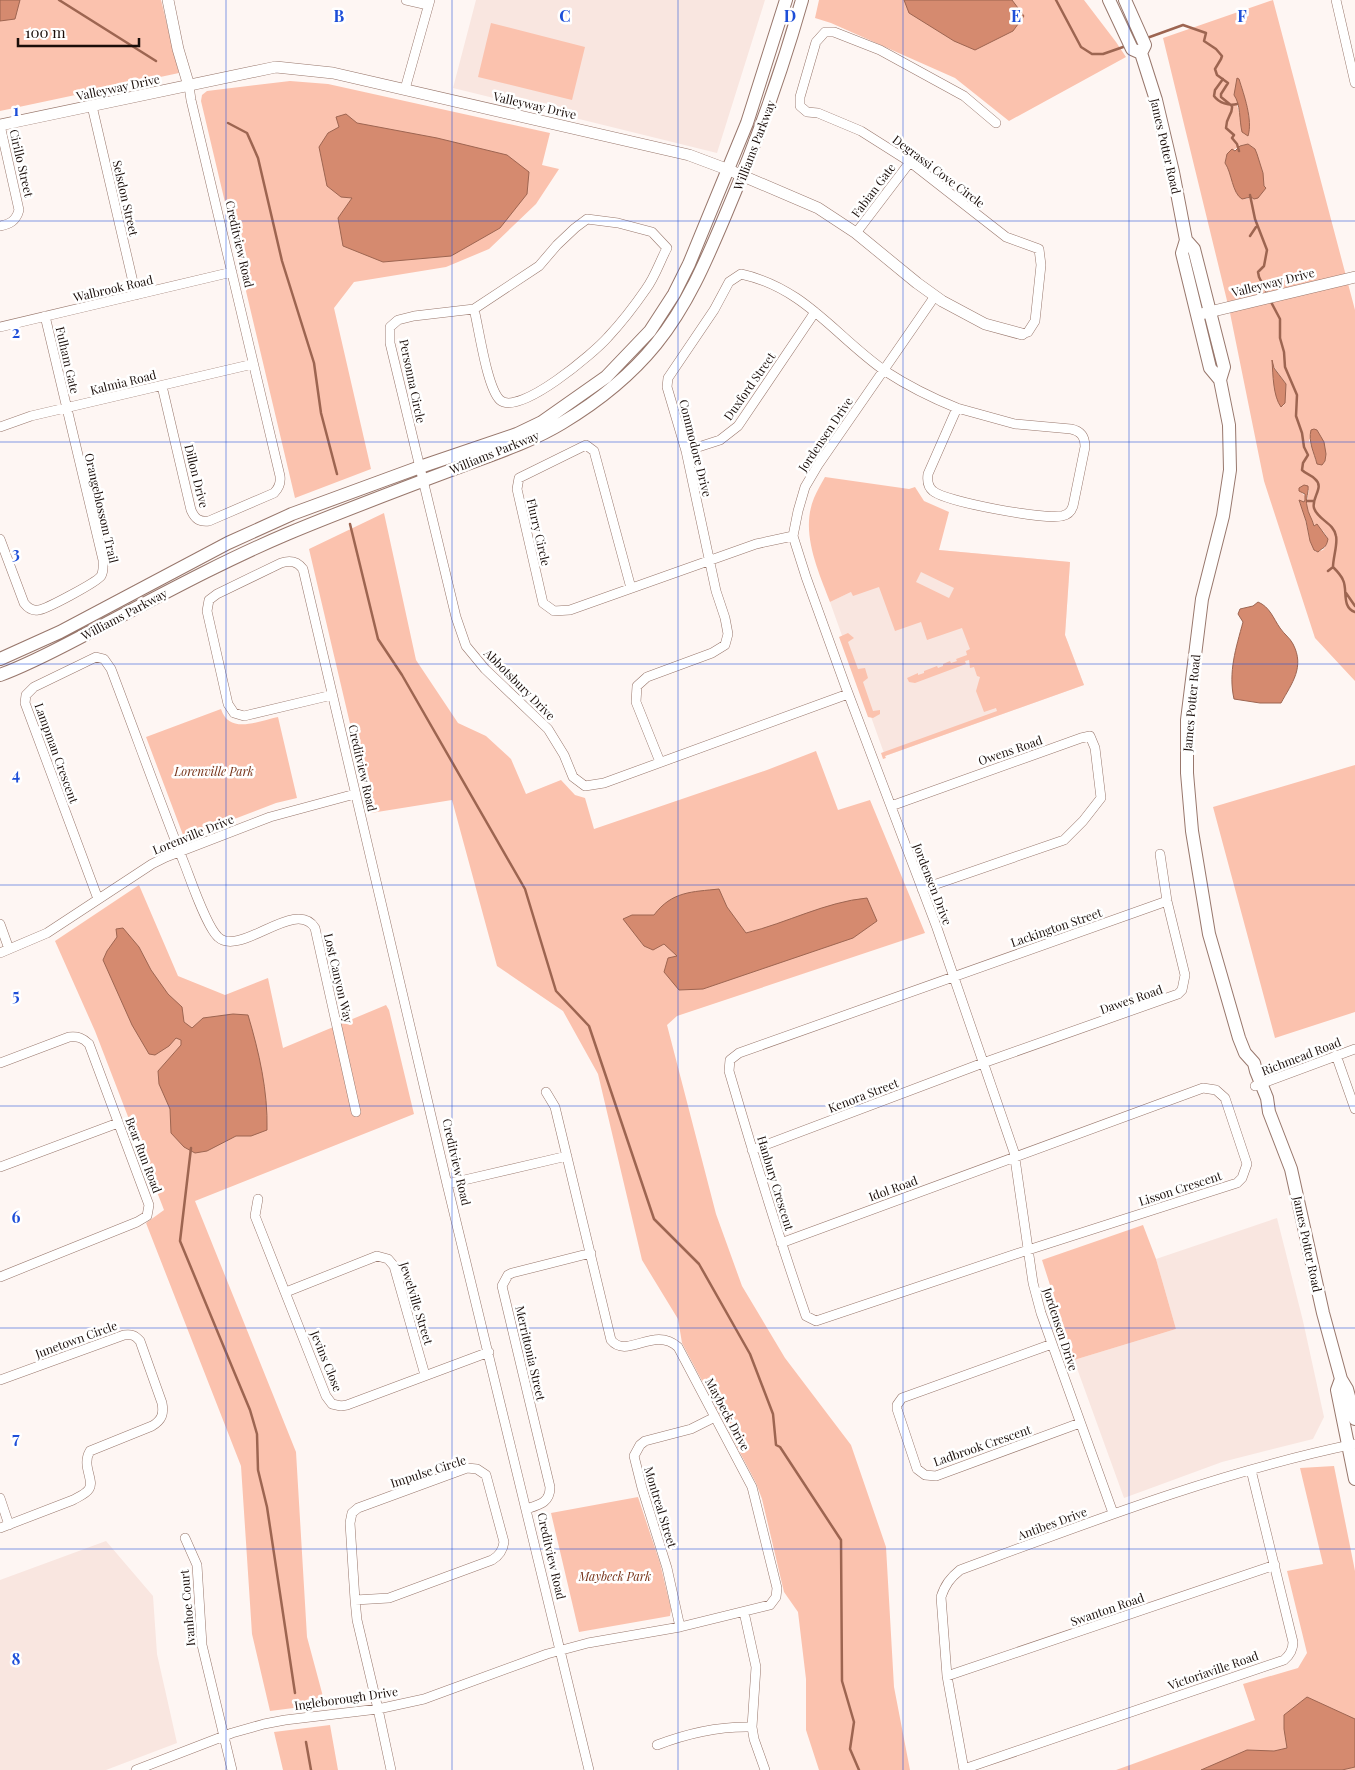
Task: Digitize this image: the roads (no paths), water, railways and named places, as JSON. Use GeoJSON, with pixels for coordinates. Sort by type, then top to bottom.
{"type":"FeatureCollection","features":[{"type":"Feature","properties":{"kind":"main road","name":"Williams Parkway"},"geometry":{"type":"LineString","coordinates":[[0,659],[60,632],[236,540],[297,512],[517,434],[542,422],[594,386],[620,364],[650,331],[674,294],[689,264],[729,170],[754,102],[786,0]]}},
{"type":"Feature","properties":{"kind":"main road","name":"Williams Parkway"},"geometry":{"type":"LineString","coordinates":[[0,675],[66,644],[230,559],[329,516],[521,444],[561,424],[598,399],[616,384],[657,343],[691,293],[703,270],[772,98],[802,0]]}},
{"type":"Feature","properties":{"kind":"main road","name":"James Potter Road"},"geometry":{"type":"LineString","coordinates":[[1109,0],[1132,49],[1141,53]]}},
{"type":"Feature","properties":{"kind":"main road","name":"James Potter Road"},"geometry":{"type":"LineString","coordinates":[[1125,0],[1145,45],[1141,53],[1158,109],[1186,240],[1182,253],[1210,368],[1220,380]]}},
{"type":"Feature","properties":{"kind":"main road","name":"James Potter Road"},"geometry":{"type":"LineString","coordinates":[[1186,240],[1194,249],[1224,367],[1220,380],[1229,425],[1230,470],[1223,516],[1202,599],[1188,720],[1187,772],[1192,831],[1209,934],[1239,1038],[1254,1064],[1258,1085],[1267,1098],[1269,1112],[1291,1168],[1323,1313],[1340,1379],[1347,1389],[1355,1419]]}},
{"type":"Feature","properties":{"kind":"main road","name":"James Potter Road"},"geometry":{"type":"LineString","coordinates":[[1340,1379],[1337,1390],[1352,1445],[1355,1479]]}},
{"type":"Feature","properties":{"kind":"street","name":"Creditview Road"},"geometry":{"type":"LineString","coordinates":[[168,0],[178,49],[190,86],[191,100],[281,480],[274,493]]}},
{"type":"Feature","properties":{"kind":"street"},"geometry":{"type":"LineString","coordinates":[[405,89],[429,2],[406,0]]}},
{"type":"Feature","properties":{"kind":"street"},"geometry":{"type":"LineString","coordinates":[[1336,0],[1354,78]]}},
{"type":"Feature","properties":{"kind":"street","name":"Degrassi Cove Circle"},"geometry":{"type":"LineString","coordinates":[[996,123],[964,96],[880,50],[834,32],[825,32],[816,42],[800,97],[800,106],[806,112],[818,113],[861,131],[910,162],[1006,237],[1038,249],[1041,265],[1035,321],[1028,332],[1022,334]]}},
{"type":"Feature","properties":{"kind":"street","name":"Valleyway Drive"},"geometry":{"type":"LineString","coordinates":[[0,125],[276,67],[332,73],[689,155],[729,170],[818,208],[856,233],[916,284],[935,296],[985,324],[1022,334]]}},
{"type":"Feature","properties":{"kind":"street","name":"Selsdon Street"},"geometry":{"type":"LineString","coordinates":[[92,106],[136,295]]}},
{"type":"Feature","properties":{"kind":"street","name":"Cirillo Street"},"geometry":{"type":"LineString","coordinates":[[0,125],[19,210],[10,224],[0,226]]}},
{"type":"Feature","properties":{"kind":"street","name":"Fabian Gate"},"geometry":{"type":"LineString","coordinates":[[856,233],[910,162]]}},
{"type":"Feature","properties":{"kind":"street","name":"Personna Circle"},"geometry":{"type":"LineString","coordinates":[[420,467],[390,343],[390,327],[398,320],[414,316],[474,309],[539,266],[557,245],[587,219],[618,223],[652,232],[667,248],[648,287],[608,338],[572,370],[529,397],[511,403],[501,402],[492,390],[474,309]]}},
{"type":"Feature","properties":{"kind":"street","name":"Walbrook Road"},"geometry":{"type":"LineString","coordinates":[[0,327],[232,272]]}},
{"type":"Feature","properties":{"kind":"street","name":"Commodore Drive"},"geometry":{"type":"LineString","coordinates":[[660,762],[636,702],[636,686],[646,677],[712,653],[725,644],[728,634],[716,591],[686,451],[667,387],[668,378],[714,310],[728,282],[741,274],[779,286],[815,312],[884,370],[906,384],[957,408],[1015,424],[1071,429],[1079,432],[1084,439],[1085,447],[1073,506],[1069,513],[1056,517],[1009,512],[982,507],[941,495],[932,490],[928,482],[928,474],[957,408]]}},
{"type":"Feature","properties":{"kind":"street","name":"Valleyway Drive"},"geometry":{"type":"LineString","coordinates":[[1197,315],[1355,277]]}},
{"type":"Feature","properties":{"kind":"street","name":"Jordensen Drive"},"geometry":{"type":"LineString","coordinates":[[935,296],[818,465],[805,487],[793,536],[848,694],[954,976],[1014,1156],[1033,1283],[1041,1313],[1113,1513]]}},
{"type":"Feature","properties":{"kind":"street","name":"Duxford Street"},"geometry":{"type":"LineString","coordinates":[[686,451],[720,440],[738,426],[815,312]]}},
{"type":"Feature","properties":{"kind":"street","name":"Fulham Gate"},"geometry":{"type":"LineString","coordinates":[[45,316],[66,409]]}},
{"type":"Feature","properties":{"kind":"street","name":"Kalmia Road"},"geometry":{"type":"LineString","coordinates":[[0,427],[31,416],[253,364]]}},
{"type":"Feature","properties":{"kind":"street","name":"Dillon Drive"},"geometry":{"type":"LineString","coordinates":[[162,386],[192,510],[196,519],[203,522],[209,521],[274,493]]}},
{"type":"Feature","properties":{"kind":"street","name":"Orangeblossom Trail"},"geometry":{"type":"LineString","coordinates":[[0,539],[24,604],[28,608],[43,609],[89,585],[102,576],[102,560],[66,409]]}},
{"type":"Feature","properties":{"kind":"street","name":"Flurry Circle"},"geometry":{"type":"LineString","coordinates":[[631,588],[594,451],[586,445],[519,478],[516,489],[543,603],[554,611],[570,610],[756,544],[793,536]]}},
{"type":"Feature","properties":{"kind":"street","name":"Abbotsbury Drive"},"geometry":{"type":"LineString","coordinates":[[420,467],[456,617],[466,646],[485,669],[548,730],[564,755],[573,777],[585,786],[604,784],[848,694]]}},
{"type":"Feature","properties":{"kind":"street","name":"Creditview Road"},"geometry":{"type":"LineString","coordinates":[[332,695],[244,716],[234,713],[228,704],[207,611],[209,600],[217,594],[281,562],[296,562],[302,569],[332,695],[447,1184],[589,1770]]}},
{"type":"Feature","properties":{"kind":"street","name":"Lampman Crescent"},"geometry":{"type":"LineString","coordinates":[[98,899],[25,702],[26,695],[34,687],[96,657],[104,659],[108,663],[179,852]]}},
{"type":"Feature","properties":{"kind":"street","name":"Owens Road"},"geometry":{"type":"LineString","coordinates":[[890,806],[1090,736],[1095,748],[1101,798],[1083,821],[1064,840],[922,889]]}},
{"type":"Feature","properties":{"kind":"street","name":"Lorenville Drive"},"geometry":{"type":"LineString","coordinates":[[0,953],[48,934],[152,864],[270,817],[355,794]]}},
{"type":"Feature","properties":{"kind":"street","name":"Lost Canyon Way"},"geometry":{"type":"LineString","coordinates":[[179,852],[201,906],[214,932],[221,939],[234,942],[296,918],[308,920],[315,928],[356,1112]]}},
{"type":"Feature","properties":{"kind":"street","name":"Dawes Road"},"geometry":{"type":"LineString","coordinates":[[983,1063],[1178,994],[1182,990],[1185,975],[1167,901],[1160,854]]}},
{"type":"Feature","properties":{"kind":"street","name":"Lackington Street"},"geometry":{"type":"LineString","coordinates":[[954,976],[1167,901]]}},
{"type":"Feature","properties":{"kind":"street"},"geometry":{"type":"LineString","coordinates":[[0,924],[9,949]]}},
{"type":"Feature","properties":{"kind":"street","name":"Hanbury Crescent"},"geometry":{"type":"LineString","coordinates":[[954,976],[733,1056],[730,1060],[729,1071],[781,1243],[806,1316],[816,1321],[1028,1250]]}},
{"type":"Feature","properties":{"kind":"street","name":"Bear Run Road"},"geometry":{"type":"LineString","coordinates":[[0,1063],[69,1037],[75,1036],[85,1040],[89,1044],[149,1205],[147,1216],[137,1222],[0,1277]]}},
{"type":"Feature","properties":{"kind":"street","name":"Richmead Road"},"geometry":{"type":"LineString","coordinates":[[1258,1085],[1355,1049]]}},
{"type":"Feature","properties":{"kind":"street"},"geometry":{"type":"LineString","coordinates":[[1336,1055],[1355,1109]]}},
{"type":"Feature","properties":{"kind":"street","name":"Kenora Street"},"geometry":{"type":"LineString","coordinates":[[752,1150],[983,1063]]}},
{"type":"Feature","properties":{"kind":"street","name":"Lisson Crescent"},"geometry":{"type":"LineString","coordinates":[[1014,1156],[1203,1088],[1209,1088],[1221,1093],[1225,1098],[1247,1164],[1242,1178],[1237,1183],[1028,1250]]}},
{"type":"Feature","properties":{"kind":"street","name":"Maybeck Drive"},"geometry":{"type":"LineString","coordinates":[[546,1092],[555,1108],[613,1343],[624,1347],[661,1338],[678,1346],[752,1487],[777,1588],[776,1597],[770,1605],[680,1627],[588,1643],[560,1650]]}},
{"type":"Feature","properties":{"kind":"street"},"geometry":{"type":"LineString","coordinates":[[0,1167],[118,1123]]}},
{"type":"Feature","properties":{"kind":"street"},"geometry":{"type":"LineString","coordinates":[[447,1184],[567,1156]]}},
{"type":"Feature","properties":{"kind":"street","name":"Idol Road"},"geometry":{"type":"LineString","coordinates":[[781,1243],[1014,1156]]}},
{"type":"Feature","properties":{"kind":"street","name":"Jevins Close"},"geometry":{"type":"LineString","coordinates":[[258,1199],[256,1216],[326,1396],[332,1404],[347,1405],[489,1352]]}},
{"type":"Feature","properties":{"kind":"street","name":"Merrittonia Street"},"geometry":{"type":"LineString","coordinates":[[526,1509],[544,1503],[549,1496],[550,1487],[502,1286],[508,1275],[512,1273],[591,1253]]}},
{"type":"Feature","properties":{"kind":"street","name":"Jewelville Street"},"geometry":{"type":"LineString","coordinates":[[286,1292],[377,1256],[388,1258],[394,1266],[425,1376]]}},
{"type":"Feature","properties":{"kind":"street","name":"Junetown Circle"},"geometry":{"type":"LineString","coordinates":[[0,1380],[131,1334],[140,1340],[163,1411],[159,1421],[152,1426],[90,1450],[86,1460],[91,1484],[89,1490],[73,1500],[0,1528]]}},
{"type":"Feature","properties":{"kind":"street","name":"Ladbrook Crescent"},"geometry":{"type":"LineString","coordinates":[[1052,1344],[902,1398],[897,1409],[917,1469],[925,1475],[936,1476],[1080,1423]]}},
{"type":"Feature","properties":{"kind":"street","name":"Montreal Street"},"geometry":{"type":"LineString","coordinates":[[680,1627],[666,1568],[634,1456],[645,1442],[692,1429],[715,1417]]}},
{"type":"Feature","properties":{"kind":"street","name":"Antibes Drive"},"geometry":{"type":"LineString","coordinates":[[964,1770],[947,1676],[941,1597],[944,1586],[951,1577],[960,1570],[1113,1513],[1231,1475],[1352,1445]]}},
{"type":"Feature","properties":{"kind":"street","name":"Impulse Circle"},"geometry":{"type":"LineString","coordinates":[[355,1600],[389,1598],[492,1560],[499,1555],[504,1542],[486,1474],[477,1469],[467,1468],[355,1510],[352,1513],[350,1523],[355,1600],[357,1620],[391,1770]]}},
{"type":"Feature","properties":{"kind":"street","name":"Victoriaville Road"},"geometry":{"type":"LineString","coordinates":[[964,1770],[1284,1660],[1291,1652],[1293,1642],[1251,1470]]}},
{"type":"Feature","properties":{"kind":"street"},"geometry":{"type":"LineString","coordinates":[[0,1498],[9,1525]]}},
{"type":"Feature","properties":{"kind":"street","name":"Ivanhoe Court"},"geometry":{"type":"LineString","coordinates":[[185,1538],[197,1565],[202,1645],[232,1770]]}},
{"type":"Feature","properties":{"kind":"street","name":"Swanton Road"},"geometry":{"type":"LineString","coordinates":[[947,1676],[1275,1565]]}},
{"type":"Feature","properties":{"kind":"street"},"geometry":{"type":"LineString","coordinates":[[744,1612],[756,1667],[752,1727],[764,1770]]}},
{"type":"Feature","properties":{"kind":"street","name":"Ingleborough Drive"},"geometry":{"type":"LineString","coordinates":[[136,1770],[250,1727],[284,1720],[378,1709],[424,1699],[560,1650]]}},
{"type":"Feature","properties":{"kind":"street"},"geometry":{"type":"LineString","coordinates":[[657,1744],[718,1728],[752,1727]]}},
{"type":"Feature","properties":{"kind":"waterway"},"geometry":{"type":"LineString","coordinates":[[59,0],[156,61]]}},
{"type":"Feature","properties":{"kind":"waterway"},"geometry":{"type":"LineString","coordinates":[[1056,0],[1081,47],[1092,54],[1103,54],[1126,46]]}},
{"type":"Feature","properties":{"kind":"waterway"},"geometry":{"type":"LineString","coordinates":[[1147,38],[1183,25],[1206,33],[1204,41],[1216,49],[1222,56],[1215,69],[1217,75],[1228,83],[1221,94],[1221,97],[1232,106],[1226,128],[1234,135],[1232,138],[1237,144],[1239,151]]}},
{"type":"Feature","properties":{"kind":"waterway"},"geometry":{"type":"LineString","coordinates":[[1223,79],[1215,90],[1214,96],[1224,103],[1237,104]]}},
{"type":"Feature","properties":{"kind":"waterway"},"geometry":{"type":"LineString","coordinates":[[228,123],[247,133],[258,158],[282,261],[314,363],[321,413],[337,474]]}},
{"type":"Feature","properties":{"kind":"waterway"},"geometry":{"type":"LineString","coordinates":[[1250,195],[1255,219],[1267,250],[1264,266],[1258,272],[1268,295]]}},
{"type":"Feature","properties":{"kind":"waterway"},"geometry":{"type":"LineString","coordinates":[[1250,236],[1256,227]]}},
{"type":"Feature","properties":{"kind":"waterway"},"geometry":{"type":"LineString","coordinates":[[1270,300],[1280,319],[1280,338],[1284,352],[1285,367],[1297,395],[1296,416],[1308,455],[1303,463],[1302,470],[1318,482],[1319,486],[1314,500],[1314,508],[1319,516],[1335,532],[1336,543],[1333,567],[1343,580],[1346,602],[1351,610],[1355,612]]}},
{"type":"Feature","properties":{"kind":"waterway"},"geometry":{"type":"LineString","coordinates":[[1307,501],[1314,501]]}},
{"type":"Feature","properties":{"kind":"waterway"},"geometry":{"type":"LineString","coordinates":[[350,524],[378,639],[402,675],[525,889],[556,991],[589,1026],[654,1219],[699,1264],[750,1354],[773,1414],[776,1445],[780,1447],[841,1540],[842,1681],[854,1722],[850,1749],[859,1770]]}},
{"type":"Feature","properties":{"kind":"waterway"},"geometry":{"type":"LineString","coordinates":[[1328,571],[1333,567]]}},
{"type":"Feature","properties":{"kind":"waterway"},"geometry":{"type":"LineString","coordinates":[[1346,593],[1355,606]]}},
{"type":"Feature","properties":{"kind":"waterway"},"geometry":{"type":"LineString","coordinates":[[191,1148],[180,1241],[250,1410],[257,1434],[258,1470],[267,1507],[295,1693]]}},
{"type":"Feature","properties":{"kind":"waterway"},"geometry":{"type":"LineString","coordinates":[[306,1742],[311,1770]]}},
{"type":"Feature","properties":{"kind":"park label","name":"Lorenville Park"},"geometry":{"type":"Point","coordinates":[214,771]}},
{"type":"Feature","properties":{"kind":"park label","name":"Maybeck Park"},"geometry":{"type":"Point","coordinates":[615,1576]}}]}
